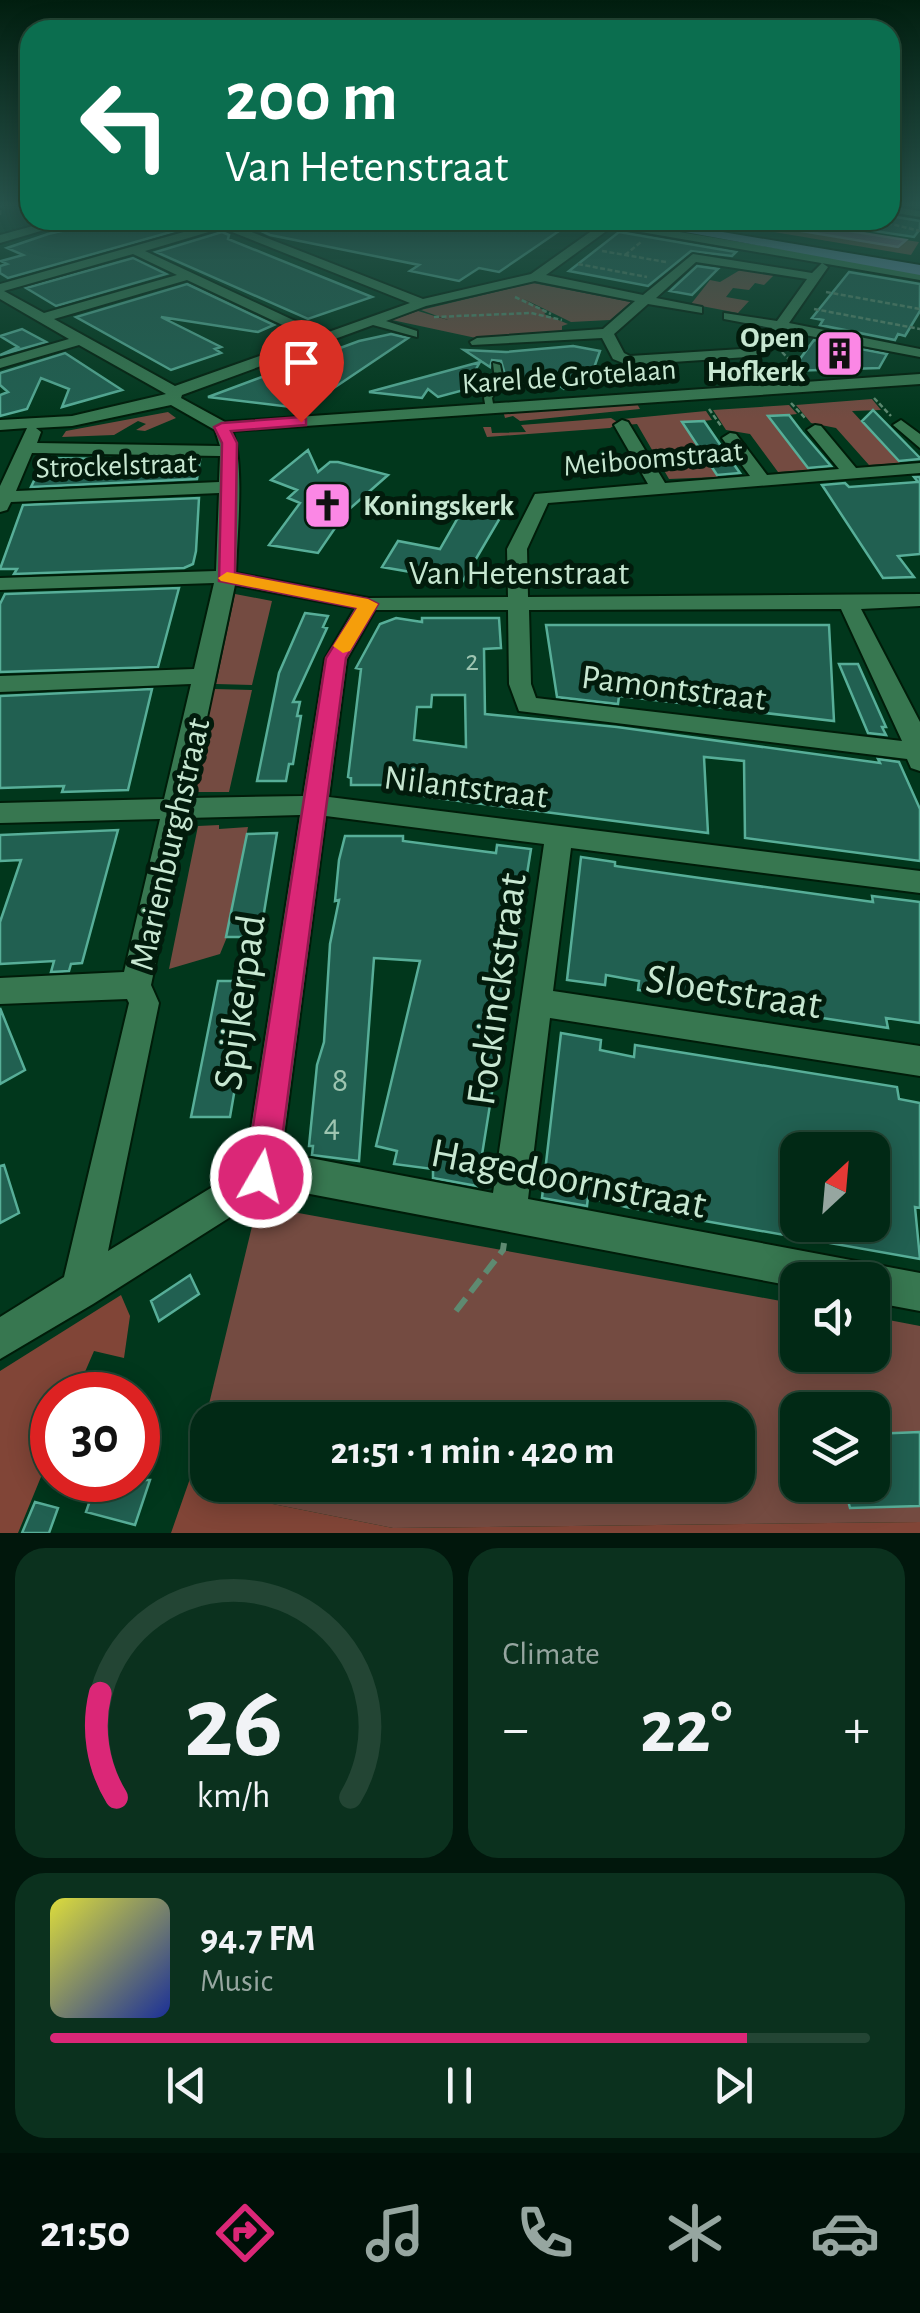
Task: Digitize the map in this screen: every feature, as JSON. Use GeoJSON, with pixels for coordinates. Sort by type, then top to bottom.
{"type":"FeatureCollection","features":[{"type":"Feature","properties":{"kind":"street"},"geometry":{"type":"LineString","coordinates":[[0,291],[51,276]]}},
{"type":"Feature","properties":{"kind":"street"},"geometry":{"type":"LineString","coordinates":[[42,318],[186,276]]}},
{"type":"Feature","properties":{"kind":"street"},"geometry":{"type":"LineString","coordinates":[[194,276],[315,334],[370,320],[413,302]]}},
{"type":"Feature","properties":{"kind":"street"},"geometry":{"type":"LineString","coordinates":[[349,276],[413,302]]}},
{"type":"Feature","properties":{"kind":"street"},"geometry":{"type":"LineString","coordinates":[[477,342],[604,334],[671,276]]}},
{"type":"Feature","properties":{"kind":"street"},"geometry":{"type":"LineString","coordinates":[[783,276],[811,282]]}},
{"type":"Feature","properties":{"kind":"street"},"geometry":{"type":"LineString","coordinates":[[604,334],[618,356],[628,361],[762,352],[816,276]]}},
{"type":"Feature","properties":{"kind":"street"},"geometry":{"type":"LineString","coordinates":[[0,425],[98,417],[174,396],[315,334],[413,302],[535,277],[697,310]]}},
{"type":"Feature","properties":{"kind":"street"},"geometry":{"type":"LineString","coordinates":[[0,291],[222,427]]}},
{"type":"Feature","properties":{"kind":"street"},"geometry":{"type":"LineString","coordinates":[[729,316],[916,352],[920,330]]}},
{"type":"Feature","properties":{"kind":"street"},"geometry":{"type":"LineString","coordinates":[[370,320],[412,334]]}},
{"type":"Feature","properties":{"kind":"street"},"geometry":{"type":"LineString","coordinates":[[0,364],[79,340]]}},
{"type":"Feature","properties":{"kind":"street","name":"Karel de Grotelaan"},"geometry":{"type":"LineString","coordinates":[[222,427],[920,379]]}},
{"type":"Feature","properties":{"kind":"street"},"geometry":{"type":"LineString","coordinates":[[2,501],[38,423]]}},
{"type":"Feature","properties":{"kind":"street"},"geometry":{"type":"LineString","coordinates":[[622,425],[659,488]]}},
{"type":"Feature","properties":{"kind":"street"},"geometry":{"type":"LineString","coordinates":[[901,426],[920,444]]}},
{"type":"Feature","properties":{"kind":"street","name":"Marienburghstraat"},"geometry":{"type":"LineString","coordinates":[[80,1290],[144,1003],[136,985],[226,577],[230,487],[229,451],[222,427]]}},
{"type":"Feature","properties":{"kind":"street"},"geometry":{"type":"LineString","coordinates":[[815,430],[851,472]]}},
{"type":"Feature","properties":{"kind":"street","name":"Meiboomstraat"},"geometry":{"type":"LineString","coordinates":[[730,438],[761,479]]}},
{"type":"Feature","properties":{"kind":"street"},"geometry":{"type":"LineString","coordinates":[[26,448],[229,451]]}},
{"type":"Feature","properties":{"kind":"street","name":"Meiboomstraat"},"geometry":{"type":"LineString","coordinates":[[516,604],[516,549],[541,498],[920,468]]}},
{"type":"Feature","properties":{"kind":"street","name":"Strockelstraat"},"geometry":{"type":"LineString","coordinates":[[2,501],[230,487]]}},
{"type":"Feature","properties":{"kind":"street","name":"Van Hetenstraat"},"geometry":{"type":"LineString","coordinates":[[0,584],[226,577],[368,604],[920,600]]}},
{"type":"Feature","properties":{"kind":"street"},"geometry":{"type":"LineString","coordinates":[[848,603],[909,724],[917,756]]}},
{"type":"Feature","properties":{"kind":"street","name":"Spijkerpad"},"geometry":{"type":"LineString","coordinates":[[261,1177],[336,658],[368,604]]}},
{"type":"Feature","properties":{"kind":"street","name":"Pamontstraat"},"geometry":{"type":"LineString","coordinates":[[516,604],[520,684],[527,705],[917,756]]}},
{"type":"Feature","properties":{"kind":"street"},"geometry":{"type":"LineString","coordinates":[[0,684],[206,676]]}},
{"type":"Feature","properties":{"kind":"street","name":"Nilantstraat"},"geometry":{"type":"LineString","coordinates":[[0,813],[315,805],[920,882]]}},
{"type":"Feature","properties":{"kind":"street","name":"Fockinckstraat"},"geometry":{"type":"LineString","coordinates":[[508,1214],[559,836]]}},
{"type":"Feature","properties":{"kind":"street"},"geometry":{"type":"LineString","coordinates":[[0,990],[136,985]]}},
{"type":"Feature","properties":{"kind":"street","name":"Sloetstraat"},"geometry":{"type":"LineString","coordinates":[[536,1002],[920,1061]]}},
{"type":"Feature","properties":{"kind":"street","name":"Hagedoornstraat"},"geometry":{"type":"LineString","coordinates":[[261,1177],[310,1176],[780,1265]]}},
{"type":"Feature","properties":{"kind":"street"},"geometry":{"type":"LineString","coordinates":[[0,1338],[261,1177]]}},
{"type":"Feature","properties":{"kind":"street"},"geometry":{"type":"LineString","coordinates":[[890,1286],[920,1292]]}},
{"type":"Feature","properties":{"kind":"lane"},"geometry":{"type":"LineString","coordinates":[[490,409],[488,398],[500,380],[496,365]]}},
{"type":"Feature","properties":{"kind":"path"},"geometry":{"type":"LineString","coordinates":[[642,276],[666,280]]}},
{"type":"Feature","properties":{"kind":"path"},"geometry":{"type":"LineString","coordinates":[[811,282],[920,309]]}},
{"type":"Feature","properties":{"kind":"path"},"geometry":{"type":"LineString","coordinates":[[488,287],[541,306],[550,314]]}},
{"type":"Feature","properties":{"kind":"path"},"geometry":{"type":"LineString","coordinates":[[413,302],[446,320],[513,312],[550,314],[604,334]]}},
{"type":"Feature","properties":{"kind":"path"},"geometry":{"type":"LineString","coordinates":[[794,305],[920,330]]}},
{"type":"Feature","properties":{"kind":"path"},"geometry":{"type":"LineString","coordinates":[[874,398],[901,426]]}},
{"type":"Feature","properties":{"kind":"path"},"geometry":{"type":"LineString","coordinates":[[709,409],[730,438]]}},
{"type":"Feature","properties":{"kind":"path"},"geometry":{"type":"LineString","coordinates":[[456,1311],[503,1250],[508,1214]]}},
{"type":"Feature","properties":{"kind":"shaded area"},"geometry":{"type":"Polygon","coordinates":[[[731,276],[773,276],[764,285],[755,283],[749,290],[733,288],[726,297],[749,301],[738,313],[691,304],[710,280],[720,282],[731,276]]]}},
{"type":"Feature","properties":{"kind":"shaded area"},"geometry":{"type":"Polygon","coordinates":[[[533,283],[631,302],[610,320],[571,322],[524,299],[547,312],[544,314],[568,324],[562,326],[562,331],[476,338],[392,320],[418,311],[448,320],[421,310],[533,283]]]}},
{"type":"Feature","properties":{"kind":"shaded area"},"geometry":{"type":"Polygon","coordinates":[[[872,399],[881,410],[852,411],[900,463],[869,465],[836,428],[811,423],[796,405],[872,399]]]}},
{"type":"Feature","properties":{"kind":"shaded area"},"geometry":{"type":"Polygon","coordinates":[[[636,402],[640,409],[520,421],[513,416],[505,418],[503,411],[636,402]]]}},
{"type":"Feature","properties":{"kind":"shaded area"},"geometry":{"type":"Polygon","coordinates":[[[789,405],[797,414],[769,417],[810,470],[778,472],[750,434],[726,430],[713,410],[789,405]]]}},
{"type":"Feature","properties":{"kind":"shaded area"},"geometry":{"type":"Polygon","coordinates":[[[706,411],[712,420],[683,423],[718,477],[669,479],[637,424],[626,425],[623,419],[706,411]]]}},
{"type":"Feature","properties":{"kind":"shaded area"},"geometry":{"type":"Polygon","coordinates":[[[168,412],[176,418],[145,431],[136,430],[146,424],[138,421],[114,435],[62,437],[66,431],[168,412]]]}},
{"type":"Feature","properties":{"kind":"shaded area"},"geometry":{"type":"Polygon","coordinates":[[[611,418],[619,423],[610,428],[487,437],[483,427],[491,427],[492,433],[526,432],[521,425],[611,418]]]}},
{"type":"Feature","properties":{"kind":"shaded area"},"geometry":{"type":"Polygon","coordinates":[[[235,594],[272,601],[252,685],[216,684],[235,594]]]}},
{"type":"Feature","properties":{"kind":"shaded area"},"geometry":{"type":"Polygon","coordinates":[[[214,689],[252,690],[229,792],[194,792],[214,689]]]}},
{"type":"Feature","properties":{"kind":"shaded area"},"geometry":{"type":"Polygon","coordinates":[[[219,825],[219,829],[248,827],[227,937],[220,954],[169,969],[198,826],[219,825]]]}},
{"type":"Feature","properties":{"kind":"shaded area"},"geometry":{"type":"Polygon","coordinates":[[[271,1208],[780,1301],[780,1372],[890,1372],[890,1320],[920,1326],[920,1522],[393,1528],[263,1502],[755,1502],[755,1402],[209,1402],[255,1214],[271,1208]]]}},
{"type":"Feature","properties":{"kind":"shaded area"},"geometry":{"type":"Polygon","coordinates":[[[121,1295],[130,1316],[124,1358],[94,1351],[85,1372],[30,1372],[31,1502],[18,1533],[0,1533],[0,1371],[121,1295]]]}},
{"type":"Feature","properties":{"kind":"shaded area"},"geometry":{"type":"Polygon","coordinates":[[[190,1479],[190,1502],[263,1502],[393,1528],[920,1522],[920,1533],[171,1533],[190,1479]]]}},
{"type":"Feature","properties":{"kind":"building"},"geometry":{"type":"Polygon","coordinates":[[[70,276],[161,276],[56,306],[26,288],[70,276]]]}},
{"type":"Feature","properties":{"kind":"building"},"geometry":{"type":"Polygon","coordinates":[[[209,276],[319,276],[372,297],[308,319],[209,276]]]}},
{"type":"Feature","properties":{"kind":"building"},"geometry":{"type":"Polygon","coordinates":[[[432,276],[467,276],[459,281],[432,276]]]}},
{"type":"Feature","properties":{"kind":"building"},"geometry":{"type":"Polygon","coordinates":[[[593,276],[661,276],[648,286],[593,276]]]}},
{"type":"Feature","properties":{"kind":"building"},"geometry":{"type":"Polygon","coordinates":[[[687,276],[711,276],[692,295],[670,291],[687,276]]]}},
{"type":"Feature","properties":{"kind":"building"},"geometry":{"type":"Polygon","coordinates":[[[846,276],[920,284],[920,311],[905,336],[898,334],[895,340],[820,325],[823,320],[812,318],[846,276]]]}},
{"type":"Feature","properties":{"kind":"building"},"geometry":{"type":"Polygon","coordinates":[[[187,284],[274,325],[258,332],[161,317],[221,347],[215,349],[221,353],[171,370],[76,317],[187,284]]]}},
{"type":"Feature","properties":{"kind":"building"},"geometry":{"type":"Polygon","coordinates":[[[22,329],[46,342],[0,355],[18,347],[0,336],[22,329]]]}},
{"type":"Feature","properties":{"kind":"building"},"geometry":{"type":"Polygon","coordinates":[[[391,334],[408,338],[307,406],[298,398],[291,407],[208,397],[359,341],[391,334]]]}},
{"type":"Feature","properties":{"kind":"building","name":"Open Hofkerk"},"geometry":{"type":"Polygon","coordinates":[[[814,340],[887,354],[879,368],[791,371],[814,340]]]}},
{"type":"Feature","properties":{"kind":"building"},"geometry":{"type":"Polygon","coordinates":[[[573,346],[600,351],[589,382],[564,389],[553,381],[549,390],[520,386],[506,378],[501,361],[492,360],[490,367],[464,350],[506,352],[573,346]]]}},
{"type":"Feature","properties":{"kind":"building"},"geometry":{"type":"Polygon","coordinates":[[[65,353],[122,390],[62,407],[69,389],[41,378],[27,409],[0,416],[0,395],[8,392],[0,385],[0,373],[65,353]]]}},
{"type":"Feature","properties":{"kind":"building"},"geometry":{"type":"Polygon","coordinates":[[[480,362],[464,390],[438,397],[428,389],[422,398],[369,392],[480,362]]]}},
{"type":"Feature","properties":{"kind":"building"},"geometry":{"type":"Polygon","coordinates":[[[873,410],[920,459],[899,461],[862,421],[873,410]]]}},
{"type":"Feature","properties":{"kind":"building"},"geometry":{"type":"Polygon","coordinates":[[[789,415],[831,466],[808,468],[768,416],[789,415]]]}},
{"type":"Feature","properties":{"kind":"building"},"geometry":{"type":"Polygon","coordinates":[[[704,421],[740,473],[717,475],[682,422],[704,421]]]}},
{"type":"Feature","properties":{"kind":"building","name":"Koningskerk"},"geometry":{"type":"Polygon","coordinates":[[[308,450],[318,472],[330,462],[338,462],[388,475],[346,512],[318,553],[269,545],[300,503],[288,498],[297,490],[271,480],[308,450]]]}},
{"type":"Feature","properties":{"kind":"building"},"geometry":{"type":"Polygon","coordinates":[[[45,458],[200,460],[197,479],[31,487],[45,458]]]}},
{"type":"Feature","properties":{"kind":"building"},"geometry":{"type":"Polygon","coordinates":[[[914,477],[920,477],[920,554],[898,556],[914,577],[883,578],[822,485],[918,482],[914,477]]]}},
{"type":"Feature","properties":{"kind":"building"},"geometry":{"type":"Polygon","coordinates":[[[199,498],[196,551],[193,564],[184,568],[14,574],[17,569],[0,569],[23,505],[199,498]]]}},
{"type":"Feature","properties":{"kind":"building"},"geometry":{"type":"Polygon","coordinates":[[[468,500],[507,506],[463,581],[382,567],[398,541],[440,549],[468,500]]]}},
{"type":"Feature","properties":{"kind":"building"},"geometry":{"type":"Polygon","coordinates":[[[179,588],[158,667],[0,672],[0,604],[5,594],[179,588]]]}},
{"type":"Feature","properties":{"kind":"building"},"geometry":{"type":"Polygon","coordinates":[[[305,613],[328,616],[323,627],[327,628],[293,702],[300,702],[297,716],[301,716],[293,764],[289,764],[286,781],[257,781],[279,673],[305,613]]]}},
{"type":"Feature","properties":{"kind":"building"},"geometry":{"type":"Polygon","coordinates":[[[396,618],[422,622],[422,618],[499,618],[501,648],[484,649],[485,714],[617,727],[880,763],[878,759],[899,762],[920,809],[920,861],[745,838],[744,761],[704,757],[708,833],[428,797],[417,794],[419,785],[351,785],[348,777],[361,669],[356,668],[380,624],[396,618]],[[432,695],[431,707],[417,707],[414,740],[466,747],[465,695],[432,695]]]}},
{"type":"Feature","properties":{"kind":"building"},"geometry":{"type":"Polygon","coordinates":[[[546,625],[829,625],[834,721],[619,696],[618,704],[557,697],[546,625]]]}},
{"type":"Feature","properties":{"kind":"building"},"geometry":{"type":"Polygon","coordinates":[[[839,664],[858,664],[886,735],[868,733],[839,664]]]}},
{"type":"Feature","properties":{"kind":"building"},"geometry":{"type":"Polygon","coordinates":[[[152,689],[128,790],[62,792],[64,786],[0,788],[0,696],[152,689]]]}},
{"type":"Feature","properties":{"kind":"building"},"geometry":{"type":"Polygon","coordinates":[[[118,830],[82,963],[71,964],[69,971],[51,972],[54,961],[0,964],[0,922],[21,860],[0,861],[0,835],[118,830]]]}},
{"type":"Feature","properties":{"kind":"building"},"geometry":{"type":"Polygon","coordinates":[[[277,833],[260,937],[226,937],[247,834],[277,833]]]}},
{"type":"Feature","properties":{"kind":"building"},"geometry":{"type":"Polygon","coordinates":[[[345,836],[403,836],[403,841],[496,853],[497,845],[531,849],[477,1186],[433,1178],[433,1169],[394,1164],[397,1151],[376,1146],[420,961],[374,958],[359,1161],[312,1155],[313,1146],[309,1146],[317,1065],[324,1042],[330,944],[345,836]]]}},
{"type":"Feature","properties":{"kind":"building"},"geometry":{"type":"Polygon","coordinates":[[[581,857],[615,862],[615,866],[873,902],[872,896],[920,902],[920,1023],[886,1018],[888,1028],[638,990],[639,981],[606,975],[605,985],[567,980],[581,857]]]}},
{"type":"Feature","properties":{"kind":"building"},"geometry":{"type":"Polygon","coordinates":[[[218,981],[253,981],[237,1071],[243,1070],[240,1088],[235,1088],[230,1117],[191,1117],[218,981]]]}},
{"type":"Feature","properties":{"kind":"building"},"geometry":{"type":"Polygon","coordinates":[[[0,1008],[25,1070],[0,1084],[0,1008]]]}},
{"type":"Feature","properties":{"kind":"building"},"geometry":{"type":"Polygon","coordinates":[[[561,1033],[601,1040],[600,1050],[634,1057],[635,1045],[897,1087],[899,1099],[920,1103],[920,1208],[915,1207],[920,1259],[824,1242],[890,1242],[890,1132],[780,1132],[780,1234],[588,1197],[587,1206],[542,1198],[561,1033]]]}},
{"type":"Feature","properties":{"kind":"building"},"geometry":{"type":"Polygon","coordinates":[[[4,1165],[19,1213],[0,1223],[0,1166],[4,1165]]]}},
{"type":"Feature","properties":{"kind":"building"},"geometry":{"type":"Polygon","coordinates":[[[190,1275],[199,1294],[159,1321],[151,1301],[190,1275]]]}},
{"type":"Feature","properties":{"kind":"building"},"geometry":{"type":"Polygon","coordinates":[[[920,1432],[920,1506],[850,1508],[848,1502],[890,1502],[890,1433],[920,1432]]]}},
{"type":"Feature","properties":{"kind":"building"},"geometry":{"type":"Polygon","coordinates":[[[35,1502],[58,1508],[49,1533],[22,1533],[35,1502]]]}},
{"type":"Feature","properties":{"kind":"building"},"geometry":{"type":"Polygon","coordinates":[[[89,1502],[143,1502],[135,1525],[86,1512],[89,1502]]]}},
{"type":"Feature","properties":{"kind":"slow traffic"},"geometry":{"type":"LineString","coordinates":[[227,578],[368,604],[343,646]]}},
{"type":"Feature","properties":{"kind":"place","name":"Open Hofkerk"},"geometry":{"type":"Point","coordinates":[840,354]}},
{"type":"Feature","properties":{"kind":"place","name":"Koningskerk"},"geometry":{"type":"Point","coordinates":[328,505]}},
{"type":"Feature","properties":{"kind":"route"},"geometry":{"type":"LineString","coordinates":[[261,1177],[336,658],[368,604],[226,577],[229,443],[222,427],[301,422]]}}]}
